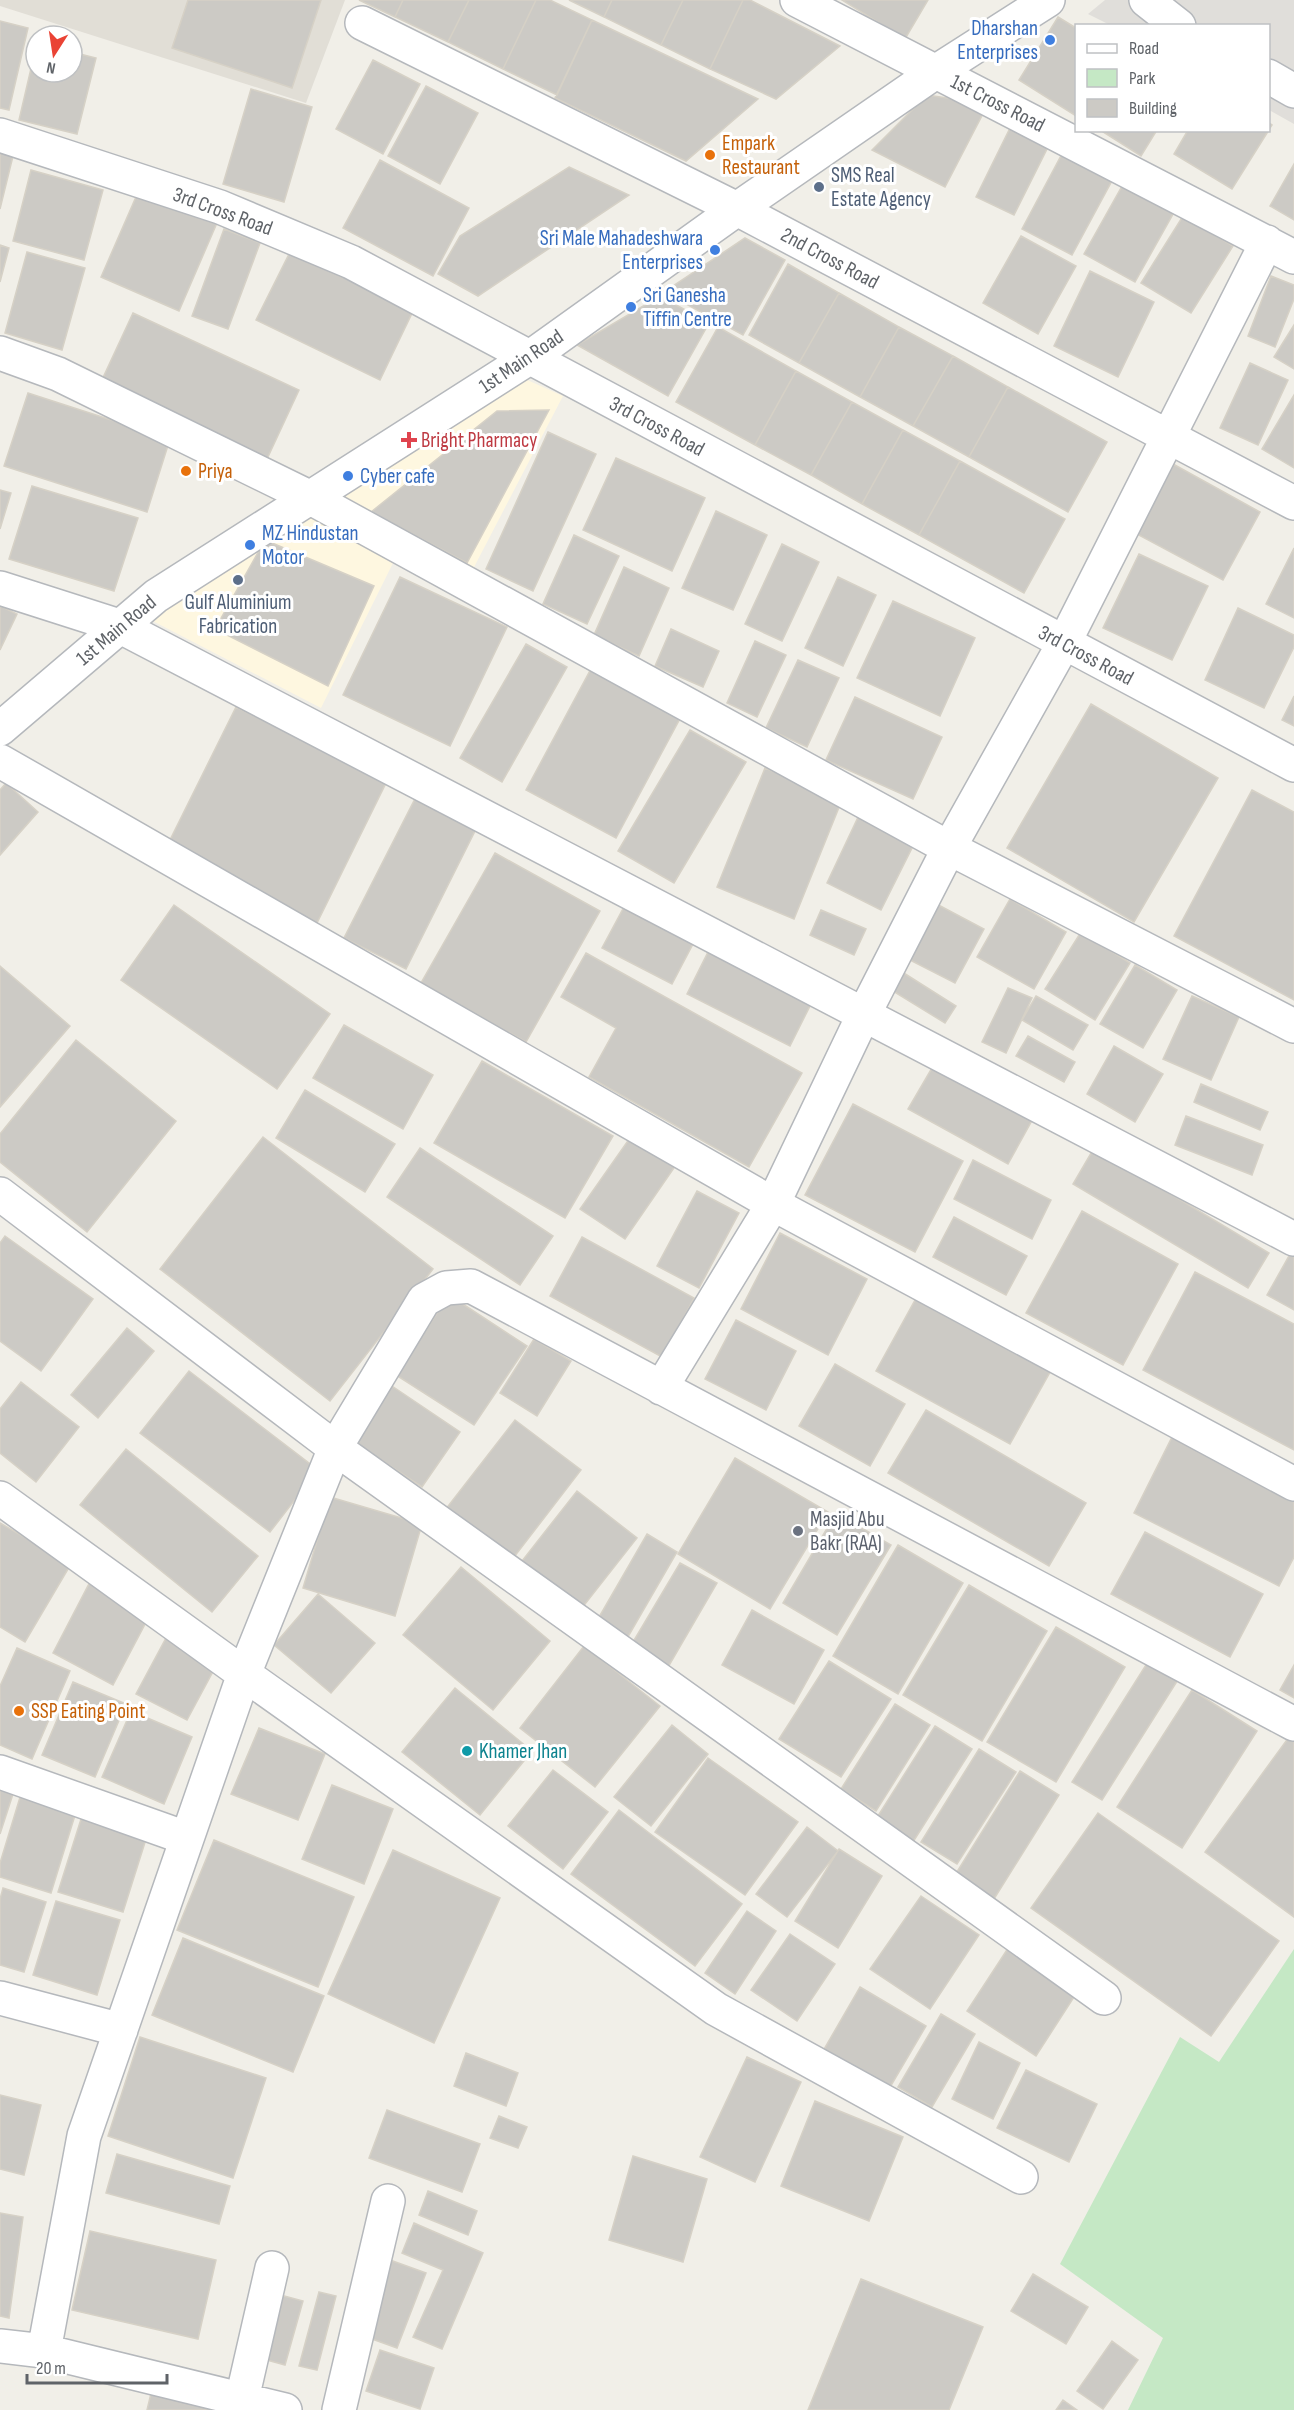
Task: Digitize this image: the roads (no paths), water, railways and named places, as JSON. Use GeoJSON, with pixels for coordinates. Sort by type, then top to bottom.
{"type":"FeatureCollection","features":[{"type":"Feature","properties":{"kind":"street","name":"1st Cross Road"},"geometry":{"type":"LineString","coordinates":[[798,0],[1280,249]]}},
{"type":"Feature","properties":{"kind":"street","name":"1st Main Road"},"geometry":{"type":"LineString","coordinates":[[0,729],[156,596],[529,358],[737,209],[938,71],[1048,0]]}},
{"type":"Feature","properties":{"kind":"street"},"geometry":{"type":"LineString","coordinates":[[1146,0],[1176,24]]}},
{"type":"Feature","properties":{"kind":"street","name":"2nd Cross Road"},"geometry":{"type":"LineString","coordinates":[[362,23],[737,209],[1294,502]]}},
{"type":"Feature","properties":{"kind":"street"},"geometry":{"type":"LineString","coordinates":[[1270,77],[1294,91]]}},
{"type":"Feature","properties":{"kind":"street","name":"3rd Cross Road"},"geometry":{"type":"LineString","coordinates":[[0,135],[220,207],[351,262],[1294,765]]}},
{"type":"Feature","properties":{"kind":"street"},"geometry":{"type":"LineString","coordinates":[[661,1388],[773,1203],[863,1016],[949,848],[1064,643],[1168,436],[1280,249]]}},
{"type":"Feature","properties":{"kind":"street"},"geometry":{"type":"LineString","coordinates":[[0,353],[58,374],[309,497],[949,848],[1294,1026]]}},
{"type":"Feature","properties":{"kind":"street"},"geometry":{"type":"LineString","coordinates":[[0,588],[119,626],[1294,1239]]}},
{"type":"Feature","properties":{"kind":"street"},"geometry":{"type":"LineString","coordinates":[[0,761],[773,1203],[1294,1484]]}},
{"type":"Feature","properties":{"kind":"street"},"geometry":{"type":"LineString","coordinates":[[0,1194],[335,1448],[1104,1998]]}},
{"type":"Feature","properties":{"kind":"street"},"geometry":{"type":"LineString","coordinates":[[44,2351],[84,2136],[244,1674],[335,1448],[424,1300],[446,1288],[471,1287],[1294,1724]]}},
{"type":"Feature","properties":{"kind":"street"},"geometry":{"type":"LineString","coordinates":[[0,1498],[716,2009],[1021,2177]]}},
{"type":"Feature","properties":{"kind":"street"},"geometry":{"type":"LineString","coordinates":[[0,1772],[186,1838]]}},
{"type":"Feature","properties":{"kind":"street"},"geometry":{"type":"LineString","coordinates":[[0,1998],[121,2030]]}},
{"type":"Feature","properties":{"kind":"street"},"geometry":{"type":"LineString","coordinates":[[339,2410],[388,2201]]}},
{"type":"Feature","properties":{"kind":"street"},"geometry":{"type":"LineString","coordinates":[[242,2399],[272,2268]]}},
{"type":"Feature","properties":{"kind":"street"},"geometry":{"type":"LineString","coordinates":[[0,2346],[44,2351],[285,2410]]}},
{"type":"Feature","properties":{"kind":"place","name":"Dharshan Enterprises"},"geometry":{"type":"Point","coordinates":[1050,40]}},
{"type":"Feature","properties":{"kind":"place","name":"Empark Restaurant"},"geometry":{"type":"Point","coordinates":[710,155]}},
{"type":"Feature","properties":{"kind":"place","name":"SMS Real Estate Agency"},"geometry":{"type":"Point","coordinates":[819,187]}},
{"type":"Feature","properties":{"kind":"place","name":"Sri Male Mahadeshwara Enterprises"},"geometry":{"type":"Point","coordinates":[715,250]}},
{"type":"Feature","properties":{"kind":"place","name":"Sri Ganesha Tiffin Centre"},"geometry":{"type":"Point","coordinates":[631,307]}},
{"type":"Feature","properties":{"kind":"place","name":"Bright Pharmacy"},"geometry":{"type":"Point","coordinates":[409,440]}},
{"type":"Feature","properties":{"kind":"place","name":"Priya"},"geometry":{"type":"Point","coordinates":[186,471]}},
{"type":"Feature","properties":{"kind":"place","name":"Cyber cafe"},"geometry":{"type":"Point","coordinates":[348,476]}},
{"type":"Feature","properties":{"kind":"place","name":"MZ Hindustan Motor"},"geometry":{"type":"Point","coordinates":[250,545]}},
{"type":"Feature","properties":{"kind":"place","name":"Gulf Aluminium Fabrication"},"geometry":{"type":"Point","coordinates":[238,580]}},
{"type":"Feature","properties":{"kind":"place","name":"Masjid Abu Bakr (RAA)"},"geometry":{"type":"Point","coordinates":[798,1531]}},
{"type":"Feature","properties":{"kind":"place","name":"SSP Eating Point"},"geometry":{"type":"Point","coordinates":[19,1711]}},
{"type":"Feature","properties":{"kind":"place","name":"Khamer Jhan"},"geometry":{"type":"Point","coordinates":[467,1751]}}]}
